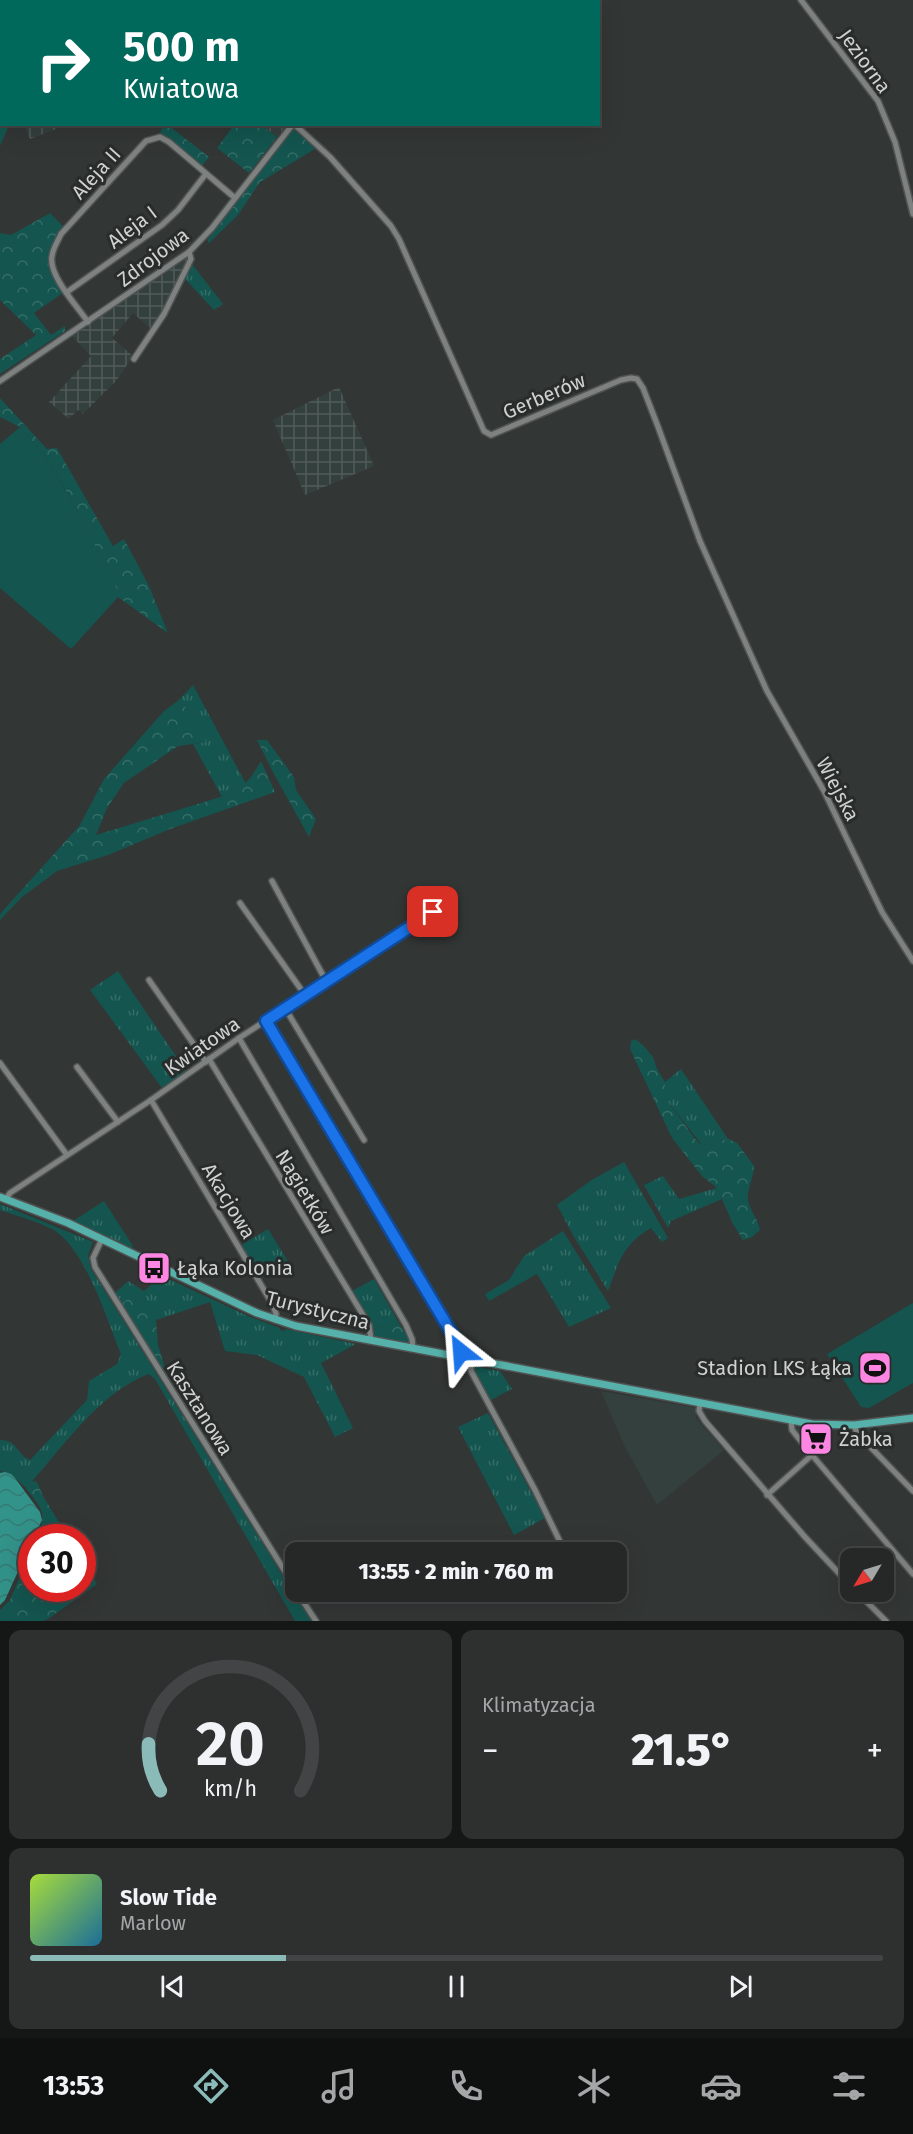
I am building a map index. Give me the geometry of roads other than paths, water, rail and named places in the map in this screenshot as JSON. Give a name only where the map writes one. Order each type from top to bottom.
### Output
[{"type":"main road","name":"Turystyczna","points":[[3,1198],[65,1222],[240,1306],[275,1320],[821,1425],[854,1425],[913,1418]]},
{"type":"street","name":"Jeziorna","points":[[801,0],[878,101],[902,164],[913,214]]},
{"type":"street","name":"Zdrojowa","points":[[0,381],[189,252],[205,236],[291,126]]},
{"type":"street","name":"Gerberów","points":[[295,126],[330,157],[399,238],[484,431],[488,434],[491,435],[621,381],[637,379],[650,406],[700,541],[739,630]]},
{"type":"street","name":"Aleja II","points":[[88,322],[53,271],[51,258],[61,234],[146,141],[160,137],[169,142],[205,175],[235,198]]},
{"type":"street","name":"Aleja I","points":[[67,292],[162,225],[178,210],[205,175]]},
{"type":"street","points":[[134,359],[164,314],[189,263],[191,256],[189,252]]},
{"type":"street","name":"Wiejska","points":[[739,630],[771,699],[824,791],[882,912],[913,960]]},
{"type":"street","points":[[273,881],[326,981]]},
{"type":"street","name":"Kwiatowa","points":[[3,1198],[151,1100],[239,1038],[448,902]]},
{"type":"street","points":[[240,903],[305,995]]},
{"type":"street","name":"Nagietków","points":[[149,980],[207,1060],[369,1326],[371,1340]]},
{"type":"street","points":[[285,1008],[364,1140]]},
{"type":"street","points":[[266,1021],[457,1342],[461,1350],[461,1357]]},
{"type":"street","points":[[239,1038],[406,1326],[412,1339],[412,1348]]},
{"type":"street","points":[[0,1064],[66,1155]]},
{"type":"street","points":[[77,1067],[118,1122]]},
{"type":"street","name":"Akacjowa","points":[[151,1100],[273,1305],[275,1320]]},
{"type":"street","name":"Kasztanowa","points":[[102,1239],[93,1258],[95,1267],[285,1572]]},
{"type":"street","points":[[471,1359],[471,1371],[560,1542]]},
{"type":"street","points":[[700,1403],[699,1409],[702,1417],[767,1496],[840,1574]]},
{"type":"street","points":[[791,1420],[792,1430],[913,1574]]},
{"type":"street","points":[[854,1425],[856,1433],[913,1491]]},
{"type":"street","points":[[767,1496],[812,1455]]},
{"type":"street","name":"Kasztanowa","points":[[304,1602],[316,1621]]},
{"type":"street","points":[[867,1602],[886,1621]]},
{"type":"water","points":[[0,1473],[11,1474],[15,1478],[40,1512],[42,1520],[40,1524],[18,1524],[18,1572],[5,1600],[0,1605]]},
{"type":"place","name":"Łąka Kolonia","points":[[154,1268]]},
{"type":"place","name":"Stadion LKS Łąka","points":[[875,1368]]},
{"type":"place","name":"Żabka","points":[[816,1439]]}]
